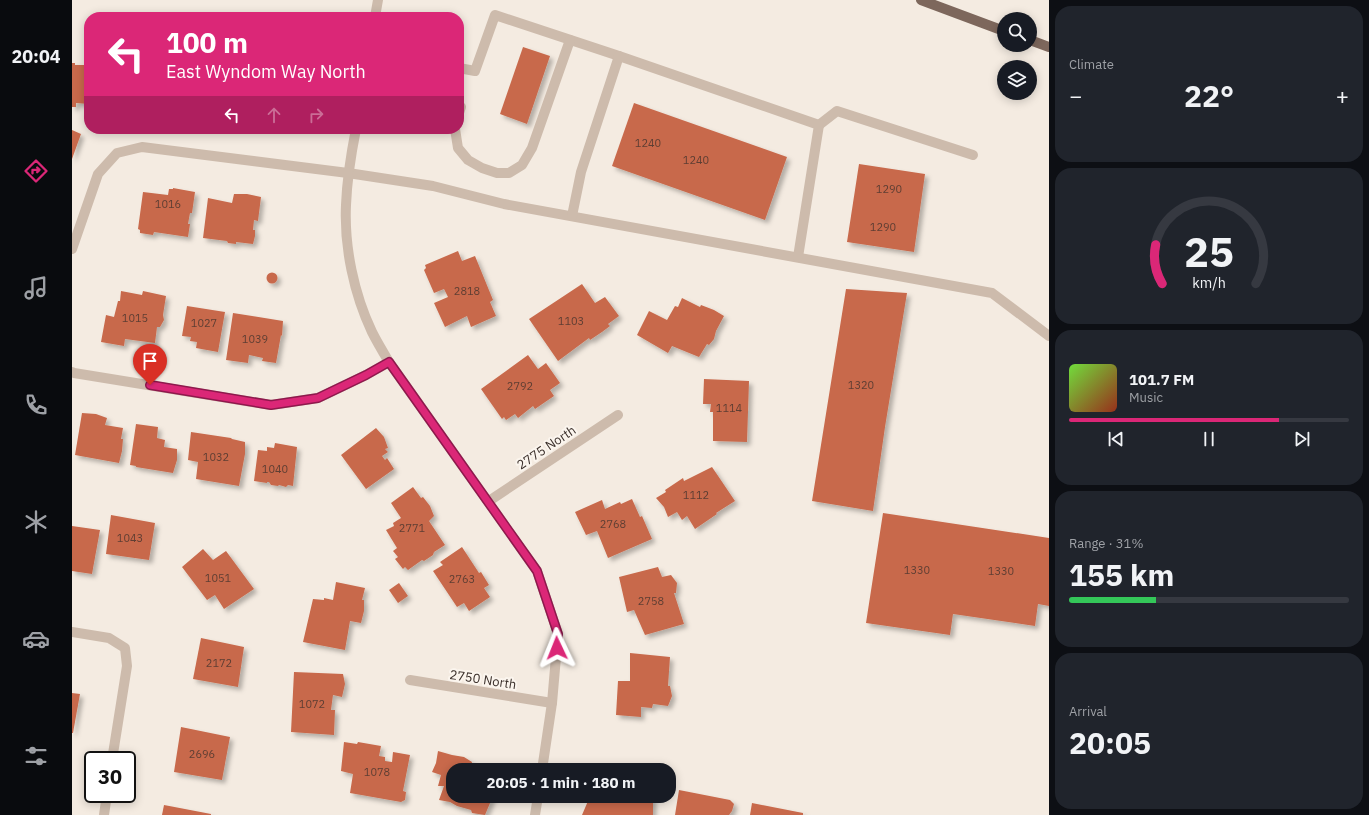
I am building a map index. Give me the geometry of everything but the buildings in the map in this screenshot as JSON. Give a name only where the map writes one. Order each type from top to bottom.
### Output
[{"type":"main road","points":[[921,0],[997,28]]},
{"type":"main road","points":[[1037,43],[1049,47]]},
{"type":"street","points":[[376,12],[378,0]]},
{"type":"street","points":[[464,69],[475,71],[495,15],[819,125]]},
{"type":"street","points":[[456,134],[458,148],[468,160],[482,168],[497,173],[509,173],[522,165],[532,148],[570,40]]},
{"type":"street","points":[[572,216],[581,172],[619,56]]},
{"type":"street","points":[[798,257],[819,125],[837,112],[973,155]]},
{"type":"street","points":[[355,134],[348,172],[346,206],[347,240],[359,298],[372,332],[389,362],[489,501],[537,571],[558,634],[552,703],[543,763]]},
{"type":"street","points":[[72,249],[98,174],[117,153],[142,147],[348,172],[433,186],[504,204],[992,293],[1049,336]]},
{"type":"street","points":[[72,372],[271,405],[318,398],[389,362]]},
{"type":"street","name":"2775 North","points":[[489,501],[618,415]]},
{"type":"street","points":[[72,632],[109,638],[125,648],[126,666],[113,751]]},
{"type":"street","name":"2750 North","points":[[410,680],[552,703]]},
{"type":"street","points":[[104,815],[106,803]]},
{"type":"street","points":[[535,815],[537,803]]},
{"type":"route","points":[[150,385],[271,405],[318,398],[389,362],[489,501],[537,571],[558,634],[557,648]]}]
